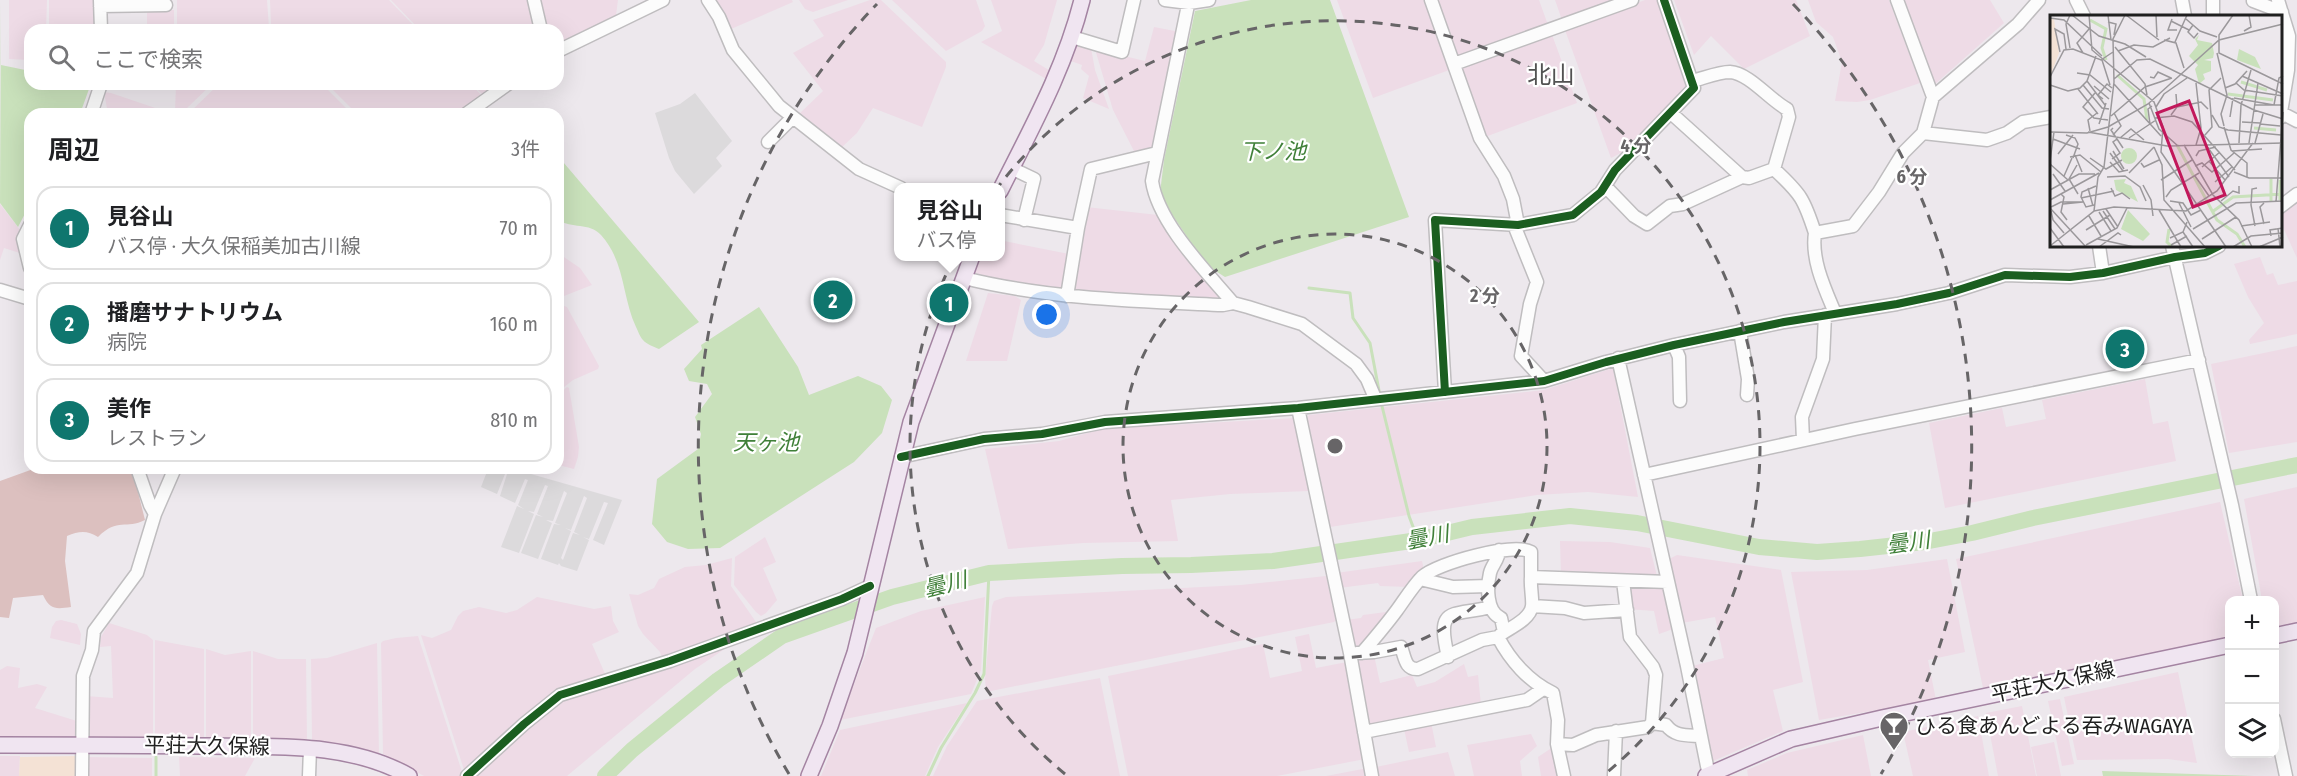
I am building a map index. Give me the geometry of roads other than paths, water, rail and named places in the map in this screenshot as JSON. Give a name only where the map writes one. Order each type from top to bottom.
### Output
[{"type":"main road","points":[[1004,183],[1047,98],[1072,37],[1082,0]]},
{"type":"main road","points":[[808,776],[844,687],[901,457],[918,400],[970,261]]},
{"type":"main road","points":[[2279,635],[2297,631]]},
{"type":"main road","name":"平荘大久保線","points":[[1708,776],[1791,740],[1882,718],[2225,646]]},
{"type":"main road","name":"平荘大久保線","points":[[0,745],[310,749],[356,756],[399,770],[409,776]]},
{"type":"street","points":[[534,0],[540,24]]},
{"type":"street","points":[[564,48],[663,0]]},
{"type":"street","points":[[708,0],[719,16],[733,50],[779,106],[859,169],[894,185]]},
{"type":"street","points":[[1072,37],[1122,52],[1134,0]]},
{"type":"street","points":[[1164,0],[1189,2],[1209,0]]},
{"type":"street","points":[[1431,0],[1480,138],[1504,176],[1514,199],[1518,225],[1516,230],[1537,282],[1530,304],[1521,356],[1544,381]]},
{"type":"street","points":[[1454,64],[1632,0]]},
{"type":"street","points":[[1445,392],[1435,220],[1518,225],[1573,215],[1601,192],[1615,170],[1694,88],[1664,0]]},
{"type":"street","points":[[1897,0],[1933,98]]},
{"type":"street","points":[[1815,233],[1853,226],[1879,192],[1903,153],[1923,133],[1933,98],[2018,24],[2039,0]]},
{"type":"street","points":[[2076,0],[2084,15]]},
{"type":"street","points":[[2182,0],[2185,15]]},
{"type":"street","points":[[2253,1],[2280,6]]},
{"type":"street","points":[[1189,2],[1157,153],[1152,181],[1154,196],[1185,246],[1233,303]]},
{"type":"street","points":[[100,24],[100,3],[166,5]]},
{"type":"street","points":[[2282,18],[2288,72],[2282,108]]},
{"type":"street","points":[[1692,81],[1732,72],[1754,83],[1775,103],[1787,109],[1789,117],[1774,169]]},
{"type":"street","points":[[93,108],[99,90]]},
{"type":"street","points":[[474,108],[500,90]]},
{"type":"street","points":[[1671,113],[1742,177]]},
{"type":"street","points":[[2282,114],[2297,121]]},
{"type":"street","points":[[768,142],[793,117]]},
{"type":"street","points":[[1923,133],[1987,140],[2007,133],[2023,122],[2050,117]]},
{"type":"street","points":[[1067,296],[1078,228],[1091,169],[1157,153]]},
{"type":"street","points":[[1011,168],[1034,179],[1024,220]]},
{"type":"street","points":[[1605,186],[1634,216],[1647,224],[1670,206],[1683,204],[1742,177],[1749,178],[1774,169]]},
{"type":"street","points":[[1774,169],[1796,189],[1804,201],[1815,233],[1814,242],[1830,314],[1823,359],[1802,417],[1803,440]]},
{"type":"street","points":[[2282,205],[2297,194]]},
{"type":"street","points":[[1005,216],[1078,228]]},
{"type":"street","points":[[2099,248],[2103,273]]},
{"type":"street","points":[[901,457],[984,439],[1042,434],[1106,422],[1298,408],[1544,381],[1612,360],[1674,345],[1830,314],[1897,304],[1949,293],[2005,275],[2070,277],[2103,273],[2174,251],[2205,253],[2215,248]]},
{"type":"street","points":[[2174,251],[2232,505],[2250,596]]},
{"type":"street","points":[[964,278],[1026,291],[1110,300],[1223,305],[1233,303],[1302,324],[1356,364],[1381,398]]},
{"type":"street","points":[[0,290],[24,296]]},
{"type":"street","points":[[1740,331],[1748,379],[1748,395]]},
{"type":"street","points":[[1674,345],[1679,357],[1680,401]]},
{"type":"street","points":[[1612,360],[1644,475],[1708,776]]},
{"type":"street","points":[[1644,475],[1803,440],[2199,360]]},
{"type":"street","points":[[1298,408],[1333,571],[1356,653],[1364,732],[1372,776]]},
{"type":"street","points":[[139,474],[155,514]]},
{"type":"street","points":[[82,776],[82,676],[92,650],[94,631],[137,573],[155,514],[172,474]]},
{"type":"street","points":[[1515,547],[1531,552],[1532,606],[1524,618],[1501,634],[1412,670],[1408,667],[1401,647],[1356,653],[1385,626],[1420,579],[1431,571],[1499,550],[1515,547]]},
{"type":"street","points":[[1499,550],[1499,557],[1491,571],[1489,586],[1493,613],[1501,618],[1524,618]]},
{"type":"street","points":[[1531,577],[1668,582]]},
{"type":"street","points":[[1420,579],[1453,587],[1489,586]]},
{"type":"street","points":[[1557,744],[1573,745],[1596,735],[1648,727],[1652,723],[1656,675],[1653,667],[1630,637],[1623,580]]},
{"type":"street","points":[[467,776],[560,695],[670,661],[842,599],[870,586]]},
{"type":"street","points":[[1448,657],[1442,632],[1448,617],[1454,613],[1491,606]]},
{"type":"street","points":[[1532,606],[1565,608],[1584,613],[1627,610]]},
{"type":"street","points":[[1501,618],[1504,649],[1543,689],[1553,693],[1558,720],[1557,744],[1564,776]]},
{"type":"street","points":[[1364,732],[1527,700],[1543,689]]},
{"type":"street","points":[[1652,723],[1666,725],[1672,733],[1679,735],[1701,736]]},
{"type":"street","points":[[1614,775],[1616,731]]},
{"type":"street","points":[[2279,743],[2286,776]]},
{"type":"street","points":[[309,776],[310,749]]},
{"type":"water","points":[[1,0],[1,65],[24,70],[24,90],[89,90],[82,108],[24,108],[24,216],[18,227],[0,203]]},
{"type":"water","name":"下ノ池","points":[[1251,0],[1330,0],[1409,217],[1225,277],[1206,265],[1160,193],[1164,160],[1195,11]]},
{"type":"water","points":[[564,163],[699,322],[659,349],[646,343],[640,336],[631,316],[619,268],[609,245],[591,228],[564,223]]},
{"type":"water","name":"天ヶ池","points":[[759,307],[798,367],[809,395],[858,376],[881,386],[892,400],[882,433],[854,462],[720,548],[688,549],[667,542],[652,524],[657,479],[698,449],[701,434],[695,417],[712,394],[707,384],[689,381],[684,369],[702,349],[701,345]]},
{"type":"water","points":[[2102,771],[2254,776],[2103,776]]},
{"type":"waterway","points":[[1309,288],[1350,293],[1353,318],[1370,343],[1380,396]]},
{"type":"waterway","points":[[1381,402],[1409,516],[1418,540]]},
{"type":"waterway","name":"曇川","points":[[605,776],[632,750],[718,680],[782,636],[892,597],[989,573],[1273,561],[1418,540],[1472,527],[1570,516],[1637,523],[1759,547],[1817,552],[1860,549],[1924,542],[1972,533],[2033,518],[2297,465]]},
{"type":"waterway","points":[[928,776],[941,748],[984,674],[989,573]]},
{"type":"waterway","points":[[156,757],[156,776]]},
{"type":"place","name":"播磨サナトリウム","points":[[833,300]]},
{"type":"place","name":"見谷山","points":[[949,303]]},
{"type":"place","name":"美作","points":[[2125,349]]},
{"type":"place","name":"ひる食あんどよる吞みWAGAYA","points":[[1894,752]]},
{"type":"district","name":"北山","points":[[1551,75]]}]
